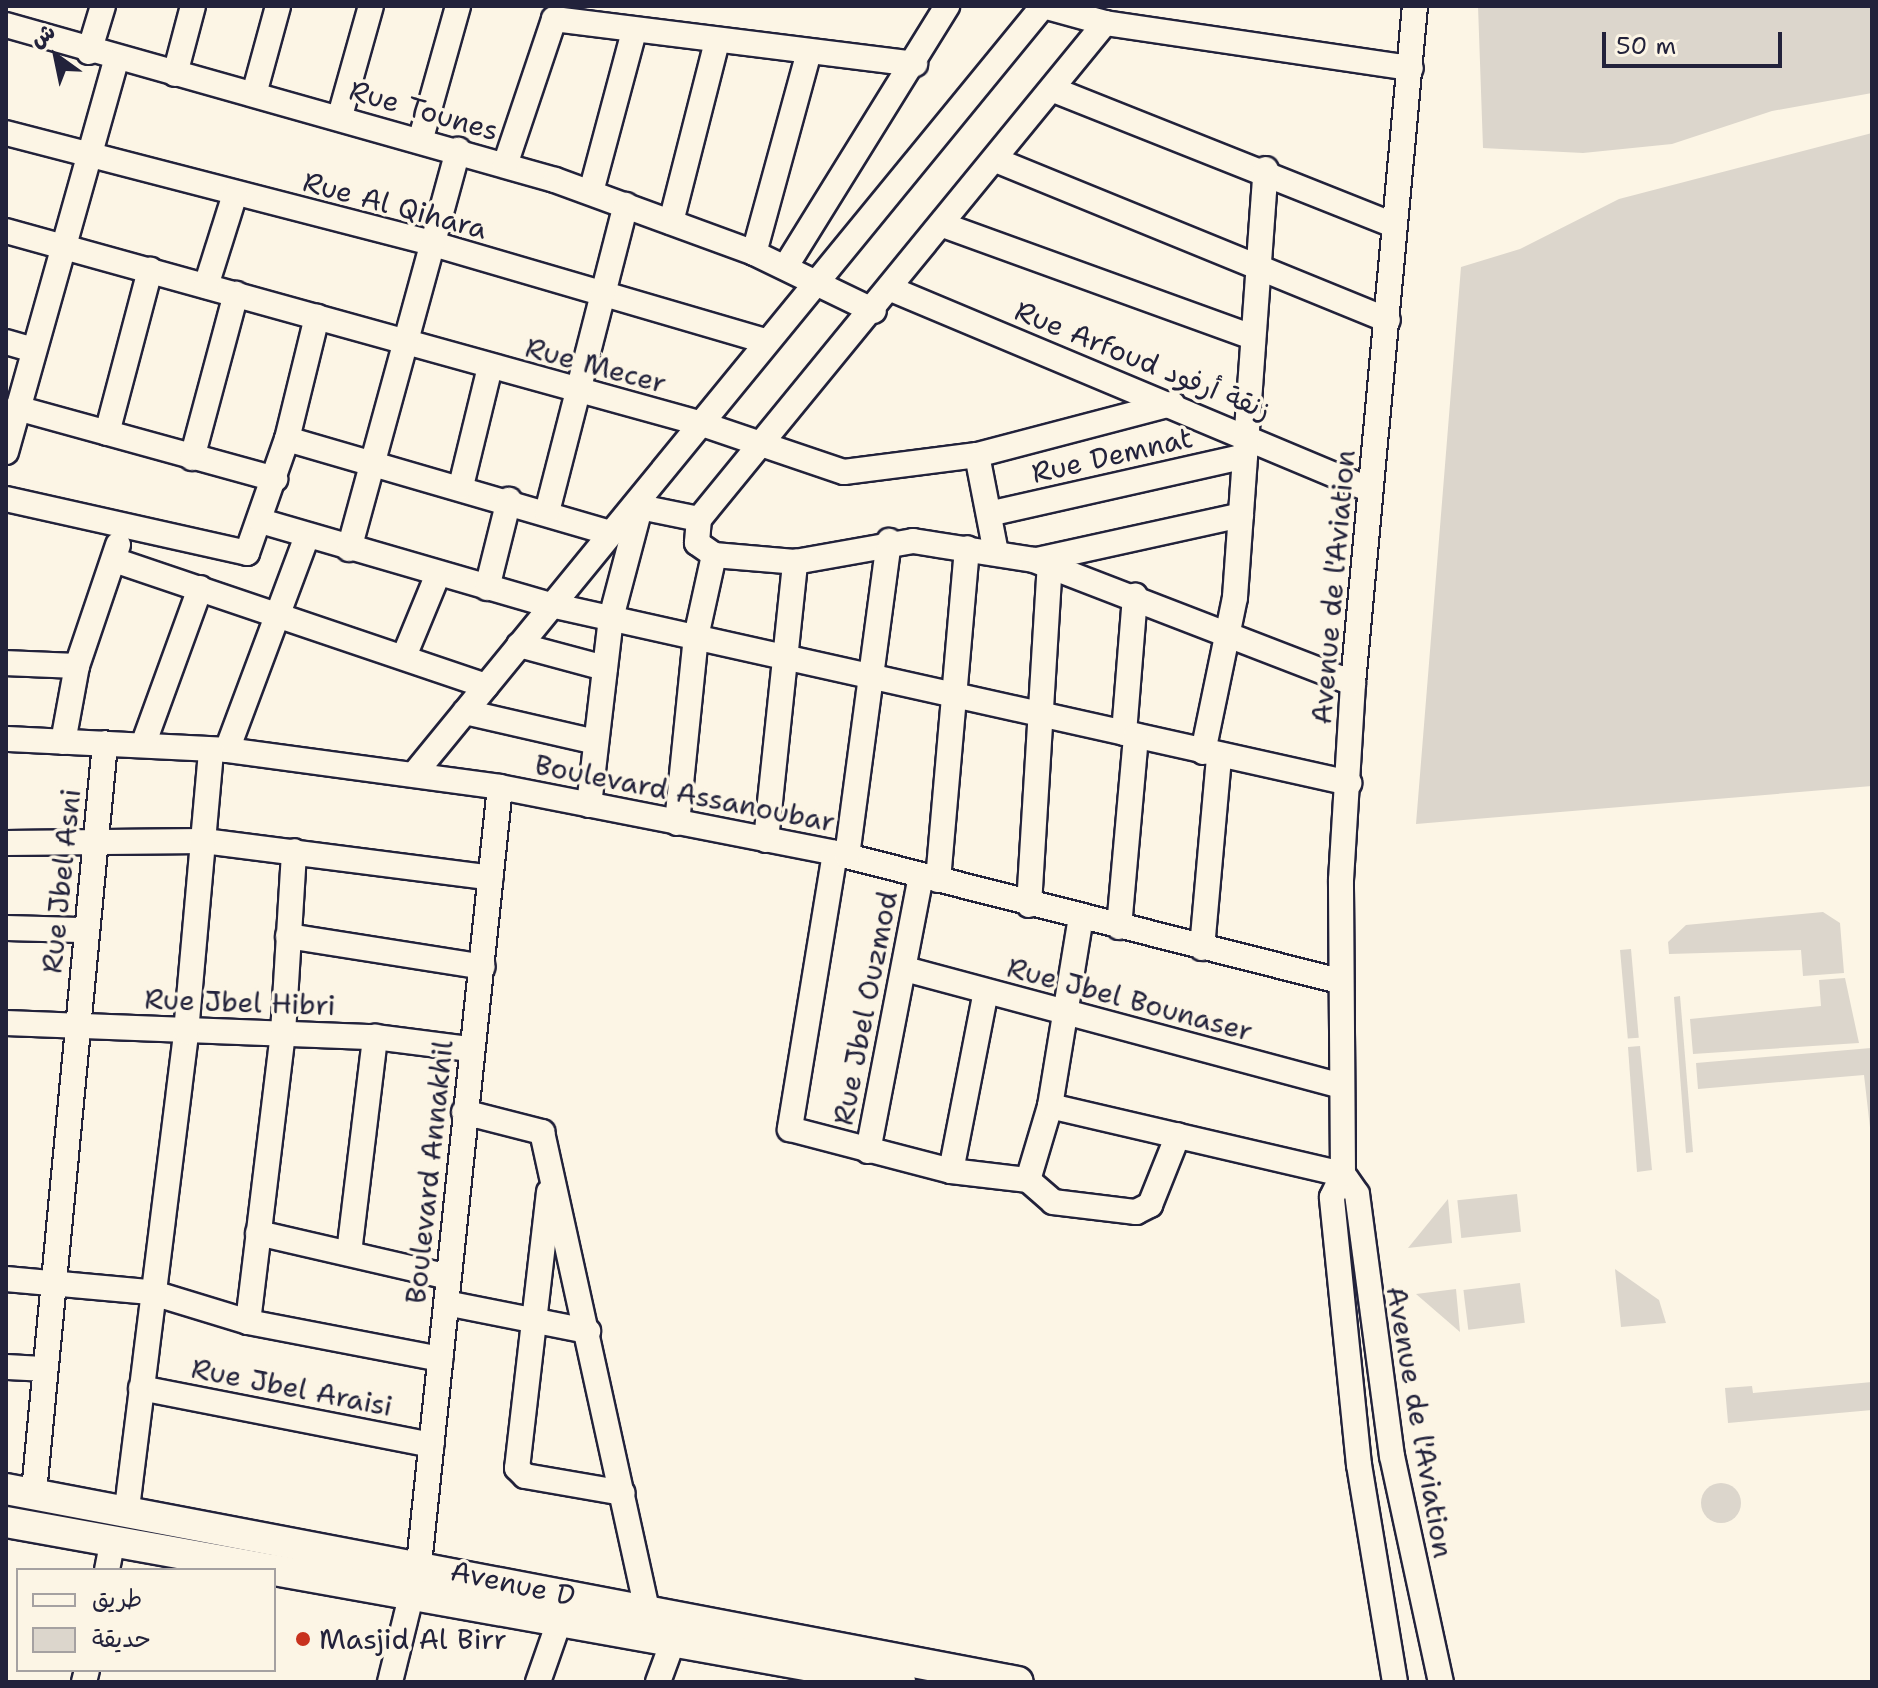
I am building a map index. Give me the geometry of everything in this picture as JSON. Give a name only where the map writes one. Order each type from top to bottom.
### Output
[{"type":"main road","name":"Avenue D","points":[[20,1491],[173,1516],[1018,1682]]},
{"type":"main road","points":[[163,1549],[173,1516]]},
{"type":"main road","name":"Avenue D","points":[[6,1522],[263,1568]]},
{"type":"main road","name":"Avenue D","points":[[276,1570],[843,1676],[900,1682]]},
{"type":"street","points":[[6,24],[11,6]]},
{"type":"street","points":[[89,52],[103,6]]},
{"type":"street","points":[[175,74],[193,6]]},
{"type":"street","points":[[254,94],[278,6]]},
{"type":"street","points":[[340,116],[371,6]]},
{"type":"street","points":[[421,138],[458,6]]},
{"type":"street","points":[[786,266],[915,64],[947,6]]},
{"type":"street","points":[[415,773],[608,532],[642,498],[699,423],[1043,6],[1105,23],[1411,68]]},
{"type":"street","name":"Avenue de l'Aviation","points":[[1395,1682],[1336,1288],[1332,1197],[1343,1174],[1339,981],[1353,683],[1415,6]]},
{"type":"street","points":[[505,165],[549,20],[915,64]]},
{"type":"street","points":[[1105,23],[998,161],[764,446],[699,519],[697,543],[714,555],[795,562],[889,541],[967,548],[1042,562],[1224,628],[1353,683]]},
{"type":"street","name":"Rue Tounes","points":[[6,24],[116,60],[421,138],[591,192],[754,253],[814,282]]},
{"type":"street","points":[[591,192],[634,31]]},
{"type":"street","points":[[671,222],[717,41]]},
{"type":"street","points":[[754,253],[809,52]]},
{"type":"street","points":[[6,452],[85,155],[116,60]]},
{"type":"street","points":[[1054,90],[1266,169],[1395,226]]},
{"type":"street","name":"Rue Al Qihara","points":[[6,133],[430,243],[766,341]]},
{"type":"street","points":[[349,549],[370,462],[458,150]]},
{"type":"street","points":[[998,161],[1256,261],[1388,320]]},
{"type":"street","points":[[1202,948],[1211,754],[1224,628],[1235,597],[1250,336],[1266,169]]},
{"type":"street","points":[[206,286],[235,194]]},
{"type":"street","points":[[547,512],[601,292],[626,205]]},
{"type":"street","points":[[943,225],[1250,336]]},
{"type":"street","name":"Rue Mecer","points":[[6,231],[699,423],[844,472],[977,455],[1172,404]]},
{"type":"street","points":[[107,433],[150,270]]},
{"type":"street","points":[[814,282],[874,311]]},
{"type":"street","name":"Rue Arfoud زنقة أرفود","points":[[891,289],[1172,404],[1244,444],[1370,490]]},
{"type":"street","points":[[192,458],[236,294]]},
{"type":"street","points":[[6,499],[237,556],[247,553],[261,521],[287,439],[317,317]]},
{"type":"street","points":[[6,342],[34,350]]},
{"type":"street","points":[[461,486],[490,367]]},
{"type":"street","points":[[17,408],[275,479]]},
{"type":"street","points":[[287,439],[461,486],[608,532]]},
{"type":"street","name":"Rue Demnat","points":[[993,513],[1244,444]]},
{"type":"street","points":[[977,455],[993,513],[996,553]]},
{"type":"street","points":[[642,498],[699,519]]},
{"type":"street","points":[[589,805],[611,618],[642,498]]},
{"type":"street","points":[[487,588],[509,500]]},
{"type":"street","points":[[1042,562],[1241,515]]},
{"type":"street","points":[[261,521],[349,549],[551,605],[1349,783]]},
{"type":"street","points":[[63,742],[77,666],[114,560],[122,526]]},
{"type":"street","points":[[127,1508],[150,1292],[186,1032],[204,841],[219,750],[282,611],[307,536]]},
{"type":"street","points":[[889,541],[841,855],[787,1121],[797,1134],[951,1171],[1028,1180],[1053,1202],[1136,1212],[1150,1205],[1178,1135]]},
{"type":"street","name":"Rue Jbel Ouzmod","points":[[868,1151],[905,969],[929,878],[959,696],[967,548]]},
{"type":"street","points":[[677,823],[696,637],[714,555]]},
{"type":"street","points":[[114,560],[282,611],[486,686]]},
{"type":"street","points":[[766,840],[795,562]]},
{"type":"street","points":[[1029,905],[1043,715],[1042,562]]},
{"type":"street","points":[[405,654],[438,574]]},
{"type":"street","points":[[143,745],[200,588]]},
{"type":"street","points":[[1119,927],[1135,595]]},
{"type":"street","points":[[519,645],[605,668]]},
{"type":"street","points":[[6,663],[77,666]]},
{"type":"street","points":[[465,712],[596,742]]},
{"type":"street","name":"Boulevard Assanoubar","points":[[6,739],[219,750],[415,773],[500,787],[841,855],[1339,981]]},
{"type":"street","name":"Rue Jbel Asni","points":[[20,1491],[44,1369],[105,743]]},
{"type":"street","name":"Boulevard Annakhil","points":[[390,1682],[419,1564],[470,1049],[483,967],[500,787]]},
{"type":"street","points":[[6,843],[95,845],[204,841],[491,878]]},
{"type":"street","points":[[248,1322],[283,1033],[294,851]]},
{"type":"street","points":[[1028,1180],[1050,1106],[1081,917]]},
{"type":"street","points":[[6,928],[85,930]]},
{"type":"street","points":[[288,936],[483,967]]},
{"type":"street","name":"Rue Jbel Bounaser","points":[[905,969],[1064,1015],[1341,1086]]},
{"type":"street","points":[[951,1171],[986,991]]},
{"type":"street","name":"Rue Jbel Hibri","points":[[6,1023],[375,1037],[470,1049]]},
{"type":"street","points":[[349,1253],[375,1037]]},
{"type":"street","points":[[1050,1106],[1343,1174]]},
{"type":"street","points":[[464,1112],[537,1127],[588,1331],[647,1610]]},
{"type":"street","name":"Avenue de l'Aviation","points":[[1343,1174],[1357,1194],[1392,1456],[1441,1682]]},
{"type":"street","points":[[551,1177],[532,1320],[519,1471],[623,1493]]},
{"type":"street","points":[[258,1233],[448,1277]]},
{"type":"street","points":[[6,1279],[150,1292],[248,1322],[440,1359]]},
{"type":"street","points":[[446,1303],[588,1331]]},
{"type":"street","points":[[6,1367],[44,1369]]},
{"type":"street","name":"Rue Jbel Araisi","points":[[141,1388],[431,1445]]},
{"type":"street","points":[[107,1568],[113,1540]]},
{"type":"street","points":[[538,1682],[559,1622]]},
{"type":"street","points":[[658,1682],[672,1644]]},
{"type":"green space","points":[[1478,6],[1872,6],[1872,93],[1772,111],[1672,144],[1583,153],[1483,148]]},
{"type":"green space","points":[[1872,133],[1872,786],[1416,824],[1461,267],[1520,249],[1619,199]]},
{"type":"green space","points":[[1823,912],[1840,923],[1844,973],[1803,976],[1801,950],[1669,954],[1668,942],[1686,925]]},
{"type":"green space","points":[[1631,949],[1639,1038],[1628,1039],[1620,950]]},
{"type":"green space","points":[[1845,978],[1859,1043],[1693,1054],[1690,1019],[1821,1006],[1819,980]]},
{"type":"green space","points":[[1680,996],[1693,1152],[1686,1153],[1674,997]]},
{"type":"green space","points":[[1640,1046],[1652,1170],[1637,1172],[1628,1047]]},
{"type":"green space","points":[[1871,1048],[1872,1145],[1864,1075],[1698,1089],[1696,1063]]},
{"type":"green space","points":[[1517,1194],[1521,1232],[1461,1238],[1457,1200]]},
{"type":"green space","points":[[1448,1199],[1452,1243],[1408,1248]]},
{"type":"green space","points":[[1615,1269],[1659,1300],[1666,1323],[1621,1327]]},
{"type":"green space","points":[[1520,1283],[1525,1323],[1468,1330],[1463,1290]]},
{"type":"green space","points":[[1456,1289],[1460,1332],[1416,1294]]},
{"type":"green space","points":[[1872,1382],[1872,1410],[1728,1423],[1725,1388],[1752,1386],[1753,1393]]},
{"type":"green space","points":[[1721,1483],[1735,1489],[1741,1503],[1735,1517],[1721,1523],[1707,1517],[1701,1503],[1707,1489]]},
{"type":"place","name":"Masjid Al Birr","points":[[303,1639]]}]
